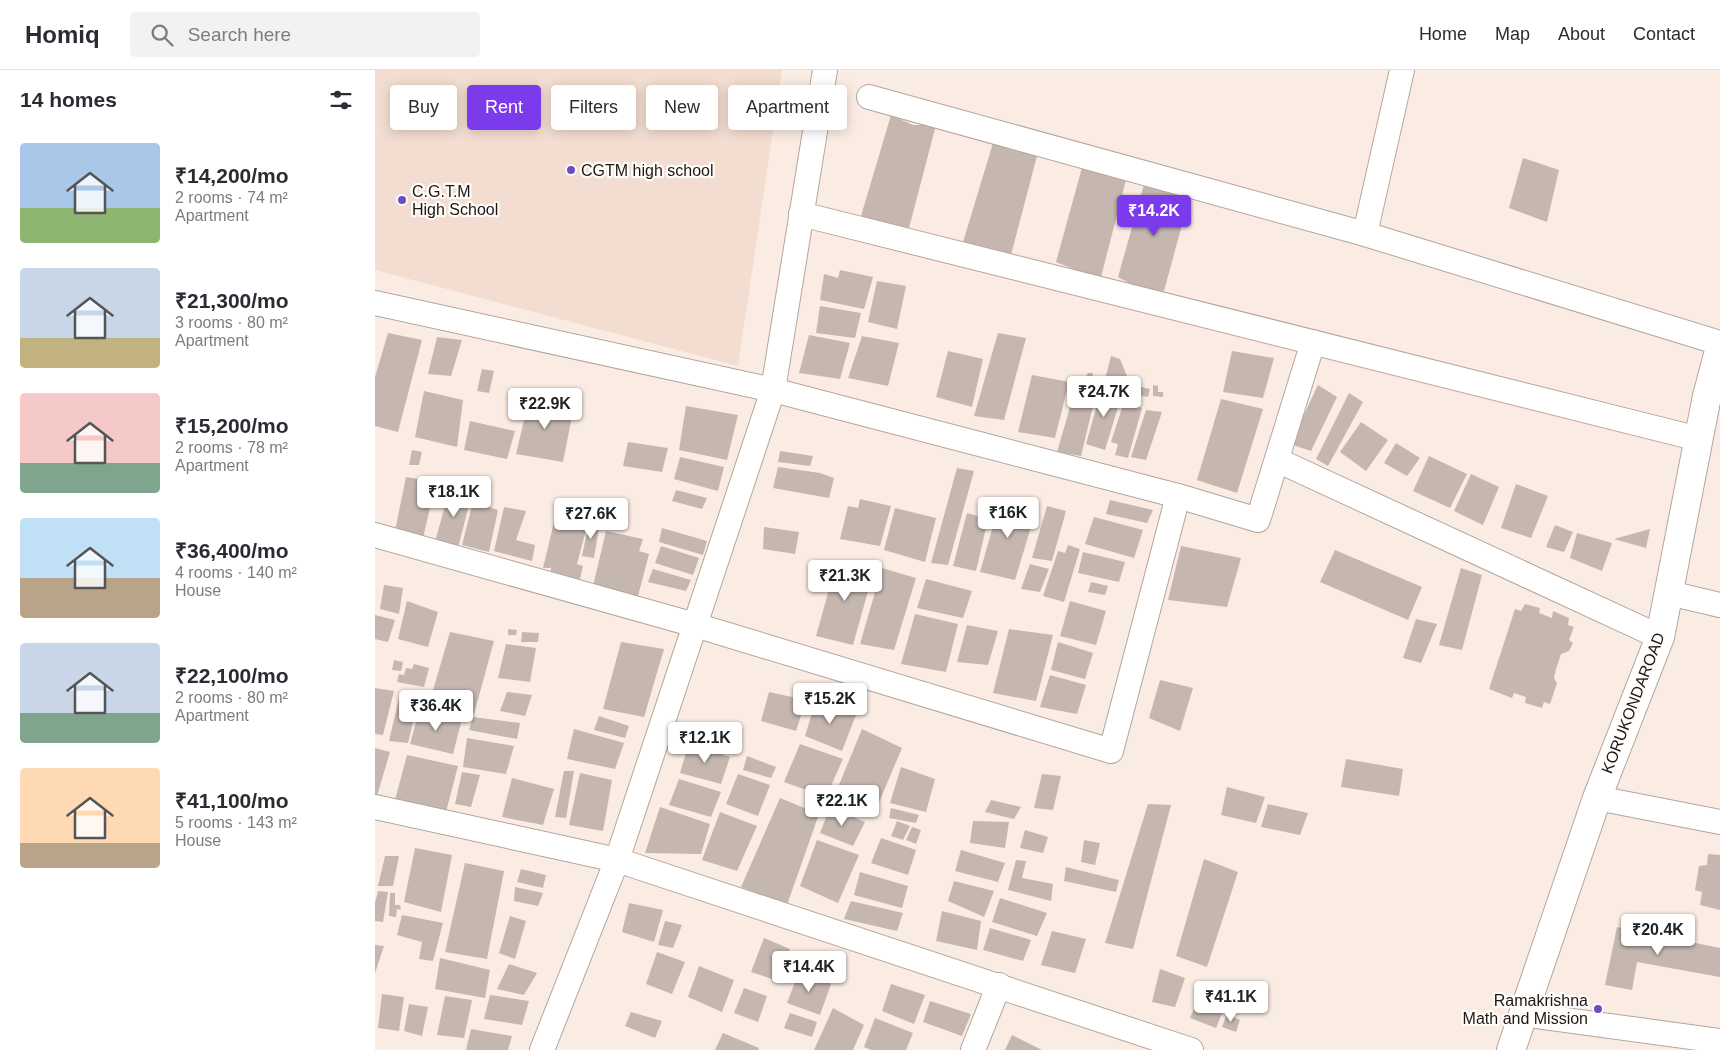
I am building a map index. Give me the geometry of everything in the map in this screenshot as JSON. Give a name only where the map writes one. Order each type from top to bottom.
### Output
[{"type":"main road","name":"KORUKONDAROAD","points":[[1511,1050],[1597,798],[1660,637],[1699,439],[1714,397],[1720,347]]},
{"type":"street","points":[[542,1050],[617,860],[773,390],[825,70]]},
{"type":"street","points":[[1365,234],[1402,70]]},
{"type":"street","points":[[869,97],[1365,234],[1720,343]]},
{"type":"street","points":[[801,214],[1699,439]]},
{"type":"street","points":[[375,303],[773,390],[1178,496],[1258,520],[1313,342]]},
{"type":"street","points":[[1277,460],[1660,637]]},
{"type":"street","points":[[375,534],[695,626],[1111,751],[1178,496]]},
{"type":"street","points":[[1669,593],[1720,604]]},
{"type":"street","points":[[1597,798],[1720,822]]},
{"type":"street","points":[[375,807],[617,860],[1191,1050]]},
{"type":"street","points":[[973,1050],[999,986]]},
{"type":"street","points":[[1522,1014],[1720,1041]]},
{"type":"shaded area","name":"CGTM high school","points":[[375,70],[782,70],[780,85],[728,85],[728,130],[773,130],[738,366],[375,270]]},
{"type":"building","points":[[891,115],[913,125],[936,125],[909,228],[885,226],[861,216]]},
{"type":"building","points":[[993,143],[1014,151],[1038,152],[1011,255],[963,242]]},
{"type":"building","points":[[1523,158],[1559,170],[1547,222],[1509,208]]},
{"type":"building","points":[[1083,164],[1127,176],[1101,277],[1078,271],[1056,262]]},
{"type":"building","points":[[1145,181],[1191,192],[1164,291],[1140,289],[1118,277]]},
{"type":"building","points":[[840,270],[873,277],[864,309],[820,300],[824,274],[838,278]]},
{"type":"building","points":[[877,281],[906,286],[897,329],[868,322]]},
{"type":"building","points":[[820,306],[861,313],[855,338],[816,333]]},
{"type":"building","points":[[388,333],[422,340],[398,432],[375,426],[375,377]]},
{"type":"building","points":[[998,333],[1026,338],[1004,420],[974,416]]},
{"type":"building","points":[[809,335],[850,343],[840,379],[799,373]]},
{"type":"building","points":[[862,336],[899,343],[888,386],[848,378]]},
{"type":"building","points":[[437,337],[462,340],[451,376],[428,374]]},
{"type":"building","points":[[948,351],[983,359],[972,407],[936,397]]},
{"type":"building","points":[[1232,351],[1274,358],[1263,398],[1223,392]]},
{"type":"building","points":[[1111,356],[1120,359],[1127,376],[1123,384],[1104,383]]},
{"type":"building","points":[[482,369],[494,371],[489,393],[477,391]]},
{"type":"building","points":[[1088,373],[1093,373],[1091,387],[1080,385]]},
{"type":"building","points":[[1032,375],[1069,382],[1055,438],[1018,432]]},
{"type":"building","points":[[1130,384],[1150,389],[1148,397],[1128,393]]},
{"type":"building","points":[[1153,385],[1158,386],[1158,392],[1163,392],[1163,397],[1153,396]]},
{"type":"building","points":[[1318,385],[1337,397],[1311,451],[1290,444]]},
{"type":"building","points":[[1102,387],[1122,394],[1105,450],[1086,444]]},
{"type":"building","points":[[424,391],[463,400],[457,447],[415,437]]},
{"type":"building","points":[[1349,393],[1363,402],[1328,466],[1316,459]]},
{"type":"building","points":[[1073,397],[1094,402],[1081,456],[1057,452]]},
{"type":"building","points":[[529,399],[574,406],[563,462],[516,454]]},
{"type":"building","points":[[1221,399],[1263,409],[1237,493],[1197,480]]},
{"type":"building","points":[[1124,402],[1142,408],[1128,458],[1115,455],[1118,444],[1111,442]]},
{"type":"building","points":[[686,406],[738,415],[727,460],[679,450]]},
{"type":"building","points":[[1146,410],[1162,412],[1146,460],[1131,457]]},
{"type":"building","points":[[470,421],[515,431],[507,459],[464,450]]},
{"type":"building","points":[[1361,422],[1388,440],[1366,471],[1340,452]]},
{"type":"building","points":[[628,442],[668,448],[662,472],[623,466]]},
{"type":"building","points":[[1396,443],[1420,458],[1407,476],[1384,463]]},
{"type":"building","points":[[412,450],[422,452],[419,465],[409,465]]},
{"type":"building","points":[[780,451],[813,456],[810,466],[778,462]]},
{"type":"building","points":[[1429,456],[1467,474],[1450,508],[1413,491]]},
{"type":"building","points":[[680,457],[724,467],[718,491],[674,479]]},
{"type":"building","points":[[778,467],[820,473],[834,478],[829,498],[773,488]]},
{"type":"building","points":[[957,468],[974,471],[948,565],[931,563]]},
{"type":"building","points":[[1471,474],[1499,487],[1483,525],[1454,511]]},
{"type":"building","points":[[406,477],[436,482],[423,538],[395,531]]},
{"type":"building","points":[[1516,484],[1548,496],[1531,538],[1501,528]]},
{"type":"building","points":[[450,487],[472,493],[458,548],[435,542]]},
{"type":"building","points":[[676,490],[707,498],[702,509],[672,501]]},
{"type":"building","points":[[1001,498],[1037,507],[1015,580],[980,572]]},
{"type":"building","points":[[860,499],[891,506],[880,546],[840,539],[848,506],[858,508]]},
{"type":"building","points":[[1110,500],[1153,510],[1147,523],[1106,514]]},
{"type":"building","points":[[473,502],[498,510],[489,552],[462,545]]},
{"type":"building","points":[[1047,506],[1066,511],[1052,561],[1032,558]]},
{"type":"building","points":[[504,507],[526,511],[516,540],[535,545],[532,561],[494,551]]},
{"type":"building","points":[[895,508],[936,518],[925,562],[884,550]]},
{"type":"building","points":[[967,513],[988,519],[976,571],[953,566]]},
{"type":"building","points":[[1094,517],[1143,530],[1134,558],[1085,544]]},
{"type":"building","points":[[555,518],[587,526],[577,564],[583,566],[580,579],[551,574],[551,568],[543,568]]},
{"type":"building","points":[[589,523],[600,523],[594,558],[582,556]]},
{"type":"building","points":[[1555,525],[1573,532],[1564,552],[1546,547]]},
{"type":"building","points":[[764,527],[799,532],[795,554],[763,549]]},
{"type":"building","points":[[662,528],[707,541],[703,555],[659,542]]},
{"type":"building","points":[[1650,529],[1646,548],[1614,539]]},
{"type":"building","points":[[606,531],[643,539],[639,551],[649,554],[638,596],[593,586]]},
{"type":"building","points":[[1577,533],[1612,543],[1602,571],[1570,558]]},
{"type":"building","points":[[1068,545],[1080,549],[1064,602],[1043,596],[1058,551],[1065,553]]},
{"type":"building","points":[[661,546],[699,558],[693,575],[655,563]]},
{"type":"building","points":[[1181,546],[1241,558],[1227,607],[1168,600]]},
{"type":"building","points":[[1335,550],[1422,587],[1408,620],[1320,582]]},
{"type":"building","points":[[1083,552],[1125,562],[1119,582],[1078,573]]},
{"type":"building","points":[[837,561],[875,566],[853,645],[816,636]]},
{"type":"building","points":[[1030,564],[1049,569],[1040,592],[1021,589]]},
{"type":"building","points":[[882,568],[916,578],[894,650],[860,644]]},
{"type":"building","points":[[1461,568],[1482,575],[1462,650],[1439,645]]},
{"type":"building","points":[[653,569],[691,580],[686,591],[648,582]]},
{"type":"building","points":[[926,579],[972,591],[963,618],[917,608]]},
{"type":"building","points":[[1091,582],[1108,586],[1105,595],[1088,592]]},
{"type":"building","points":[[384,585],[403,588],[399,614],[380,609]]},
{"type":"building","points":[[407,601],[438,612],[428,647],[398,639]]},
{"type":"building","points":[[1070,601],[1106,611],[1096,645],[1060,636]]},
{"type":"building","points":[[1525,604],[1540,608],[1539,613],[1552,618],[1553,611],[1569,618],[1568,625],[1574,627],[1569,640],[1573,643],[1569,651],[1561,654],[1556,669],[1554,678],[1557,683],[1550,704],[1544,702],[1542,708],[1525,703],[1526,697],[1514,693],[1512,698],[1489,689],[1515,609],[1521,611]]},
{"type":"building","points":[[915,614],[958,624],[946,672],[901,664]]},
{"type":"building","points":[[375,615],[395,620],[388,642],[375,639]]},
{"type":"building","points":[[1416,619],[1437,624],[1421,663],[1403,658]]},
{"type":"building","points":[[967,625],[998,631],[988,665],[957,662]]},
{"type":"building","points":[[508,629],[517,630],[516,635],[508,635]]},
{"type":"building","points":[[1009,629],[1053,635],[1036,701],[993,693]]},
{"type":"building","points":[[450,632],[494,641],[474,714],[429,704]]},
{"type":"building","points":[[522,632],[539,633],[538,642],[521,642]]},
{"type":"building","points":[[621,642],[664,649],[644,717],[603,709]]},
{"type":"building","points":[[1058,642],[1093,653],[1085,679],[1051,670]]},
{"type":"building","points":[[506,644],[536,648],[530,682],[498,678]]},
{"type":"building","points":[[394,660],[403,662],[401,671],[392,670]]},
{"type":"building","points":[[414,664],[429,668],[424,687],[397,682],[399,674],[404,675],[406,668],[412,669]]},
{"type":"building","points":[[1050,675],[1086,685],[1077,714],[1040,707]]},
{"type":"building","points":[[1160,680],[1193,688],[1180,731],[1149,718]]},
{"type":"building","points":[[375,688],[394,691],[383,735],[375,734]]},
{"type":"building","points":[[507,692],[532,695],[525,716],[500,711]]},
{"type":"building","points":[[769,692],[806,700],[796,731],[761,721]]},
{"type":"building","points":[[400,694],[419,698],[408,743],[389,741]]},
{"type":"building","points":[[816,700],[856,715],[842,751],[805,736]]},
{"type":"building","points":[[419,711],[462,719],[453,754],[410,744]]},
{"type":"building","points":[[599,716],[629,726],[625,738],[594,730]]},
{"type":"building","points":[[473,717],[520,723],[517,739],[469,730]]},
{"type":"building","points":[[574,729],[624,743],[615,769],[567,759]]},
{"type":"building","points":[[862,729],[902,748],[874,814],[834,797]]},
{"type":"building","points":[[467,738],[514,746],[506,774],[463,767]]},
{"type":"building","points":[[689,743],[730,757],[721,784],[680,773]]},
{"type":"building","points":[[800,744],[843,759],[826,797],[784,782]]},
{"type":"building","points":[[375,748],[390,752],[377,796],[375,796]]},
{"type":"building","points":[[407,755],[458,766],[446,812],[395,800]]},
{"type":"building","points":[[747,756],[776,767],[771,778],[743,770]]},
{"type":"building","points":[[1346,759],[1403,769],[1399,796],[1341,787]]},
{"type":"building","points":[[901,767],[935,779],[926,812],[890,803]]},
{"type":"building","points":[[564,771],[574,771],[566,818],[555,817]]},
{"type":"building","points":[[462,772],[480,775],[471,807],[455,804]]},
{"type":"building","points":[[580,773],[612,780],[603,831],[569,825]]},
{"type":"building","points":[[738,774],[770,785],[758,816],[726,804]]},
{"type":"building","points":[[1042,774],[1061,776],[1053,810],[1034,808]]},
{"type":"building","points":[[512,778],[554,789],[543,825],[502,817]]},
{"type":"building","points":[[679,779],[721,792],[711,817],[669,805]]},
{"type":"building","points":[[1227,787],[1265,797],[1256,823],[1221,815]]},
{"type":"building","points":[[780,798],[819,814],[787,905],[741,887]]},
{"type":"building","points":[[991,800],[1021,807],[1014,819],[985,812]]},
{"type":"building","points":[[1148,804],[1171,805],[1133,949],[1105,943]]},
{"type":"building","points":[[1268,804],[1308,813],[1300,835],[1261,827]]},
{"type":"building","points":[[660,807],[710,824],[701,854],[645,853]]},
{"type":"building","points":[[830,807],[865,822],[853,846],[820,833]]},
{"type":"building","points":[[891,808],[919,815],[916,823],[889,818]]},
{"type":"building","points":[[720,812],[757,826],[737,871],[702,860]]},
{"type":"building","points":[[897,821],[910,826],[903,840],[891,836]]},
{"type":"building","points":[[973,821],[1009,822],[1005,848],[970,843]]},
{"type":"building","points":[[912,827],[921,830],[916,844],[906,840]]},
{"type":"building","points":[[1025,830],[1048,837],[1043,853],[1020,848]]},
{"type":"building","points":[[881,838],[916,850],[908,875],[871,863]]},
{"type":"building","points":[[817,840],[859,855],[838,903],[800,886]]},
{"type":"building","points":[[1084,840],[1100,843],[1095,865],[1081,862]]},
{"type":"building","points":[[415,848],[452,855],[441,912],[404,902]]},
{"type":"building","points":[[961,850],[1005,863],[998,882],[955,871]]},
{"type":"building","points":[[1708,854],[1720,855],[1720,910],[1700,905],[1702,892],[1695,890],[1699,866],[1707,865]]},
{"type":"building","points":[[385,856],[399,856],[393,886],[378,886]]},
{"type":"building","points":[[1204,859],[1238,872],[1207,967],[1176,956]]},
{"type":"building","points":[[1016,860],[1026,861],[1022,878],[1053,884],[1051,901],[1008,890]]},
{"type":"building","points":[[465,863],[504,871],[487,959],[445,952]]},
{"type":"building","points":[[1066,867],[1119,880],[1116,892],[1064,881]]},
{"type":"building","points":[[521,869],[546,875],[543,888],[517,882]]},
{"type":"building","points":[[860,872],[908,886],[902,908],[854,895]]},
{"type":"building","points":[[954,881],[994,891],[984,917],[948,901]]},
{"type":"building","points":[[515,887],[543,893],[538,906],[514,901]]},
{"type":"building","points":[[378,891],[388,892],[383,922],[375,921],[375,903]]},
{"type":"building","points":[[390,893],[395,893],[395,905],[400,905],[401,910],[397,909],[396,917],[389,916]]},
{"type":"building","points":[[1000,898],[1047,913],[1037,936],[992,922]]},
{"type":"building","points":[[851,901],[903,913],[897,931],[844,919]]},
{"type":"building","points":[[629,903],[663,910],[654,942],[622,932]]},
{"type":"building","points":[[942,911],[981,921],[977,950],[936,941]]},
{"type":"building","points":[[402,915],[443,923],[433,961],[419,959],[422,942],[397,935]]},
{"type":"building","points":[[510,916],[526,921],[515,959],[499,953]]},
{"type":"building","points":[[665,921],[682,925],[673,948],[658,945]]},
{"type":"building","points":[[1617,927],[1720,948],[1720,977],[1637,962],[1632,990],[1605,985]]},
{"type":"building","points":[[990,928],[1031,940],[1023,961],[983,950]]},
{"type":"building","points":[[1052,931],[1086,939],[1075,973],[1041,965]]},
{"type":"building","points":[[764,938],[790,949],[775,980],[751,972]]},
{"type":"building","points":[[375,945],[384,946],[375,973]]},
{"type":"building","points":[[657,952],[685,962],[672,994],[646,984]]},
{"type":"building","points":[[440,958],[490,970],[485,998],[435,989]]},
{"type":"building","points":[[509,964],[537,973],[524,995],[497,989]]},
{"type":"building","points":[[699,966],[734,980],[722,1012],[688,997]]},
{"type":"building","points":[[800,969],[831,984],[820,1015],[787,1003]]},
{"type":"building","points":[[1160,969],[1185,978],[1175,1007],[1152,1002]]},
{"type":"building","points":[[891,984],[925,995],[914,1024],[882,1011]]},
{"type":"building","points":[[744,988],[767,996],[758,1022],[734,1013]]},
{"type":"building","points":[[382,994],[404,997],[399,1031],[378,1028]]},
{"type":"building","points":[[490,995],[529,1001],[522,1025],[484,1019]]},
{"type":"building","points":[[445,996],[472,1000],[464,1038],[437,1035]]},
{"type":"building","points":[[1199,997],[1225,1006],[1216,1028],[1190,1018]]},
{"type":"building","points":[[930,1001],[971,1014],[962,1036],[923,1022]]},
{"type":"building","points":[[409,1004],[428,1007],[422,1036],[404,1031]]},
{"type":"building","points":[[833,1008],[864,1025],[853,1050],[814,1050]]},
{"type":"building","points":[[631,1012],[662,1021],[655,1038],[625,1026]]},
{"type":"building","points":[[790,1013],[817,1022],[812,1037],[784,1028]]},
{"type":"building","points":[[1227,1014],[1240,1020],[1236,1032],[1222,1027]]},
{"type":"building","points":[[875,1018],[913,1033],[906,1050],[871,1050],[864,1047]]},
{"type":"building","points":[[471,1029],[512,1036],[508,1050],[466,1050]]},
{"type":"building","points":[[723,1033],[759,1048],[758,1050],[715,1050]]},
{"type":"building","points":[[1012,1035],[1042,1050],[1005,1050]]},
{"type":"place","name":"CGTM high school","points":[[571,170]]},
{"type":"place","name":"C.G.T.M High School","points":[[402,200]]},
{"type":"place","name":"Ramakrishna Math and Mission","points":[[1598,1009]]}]
